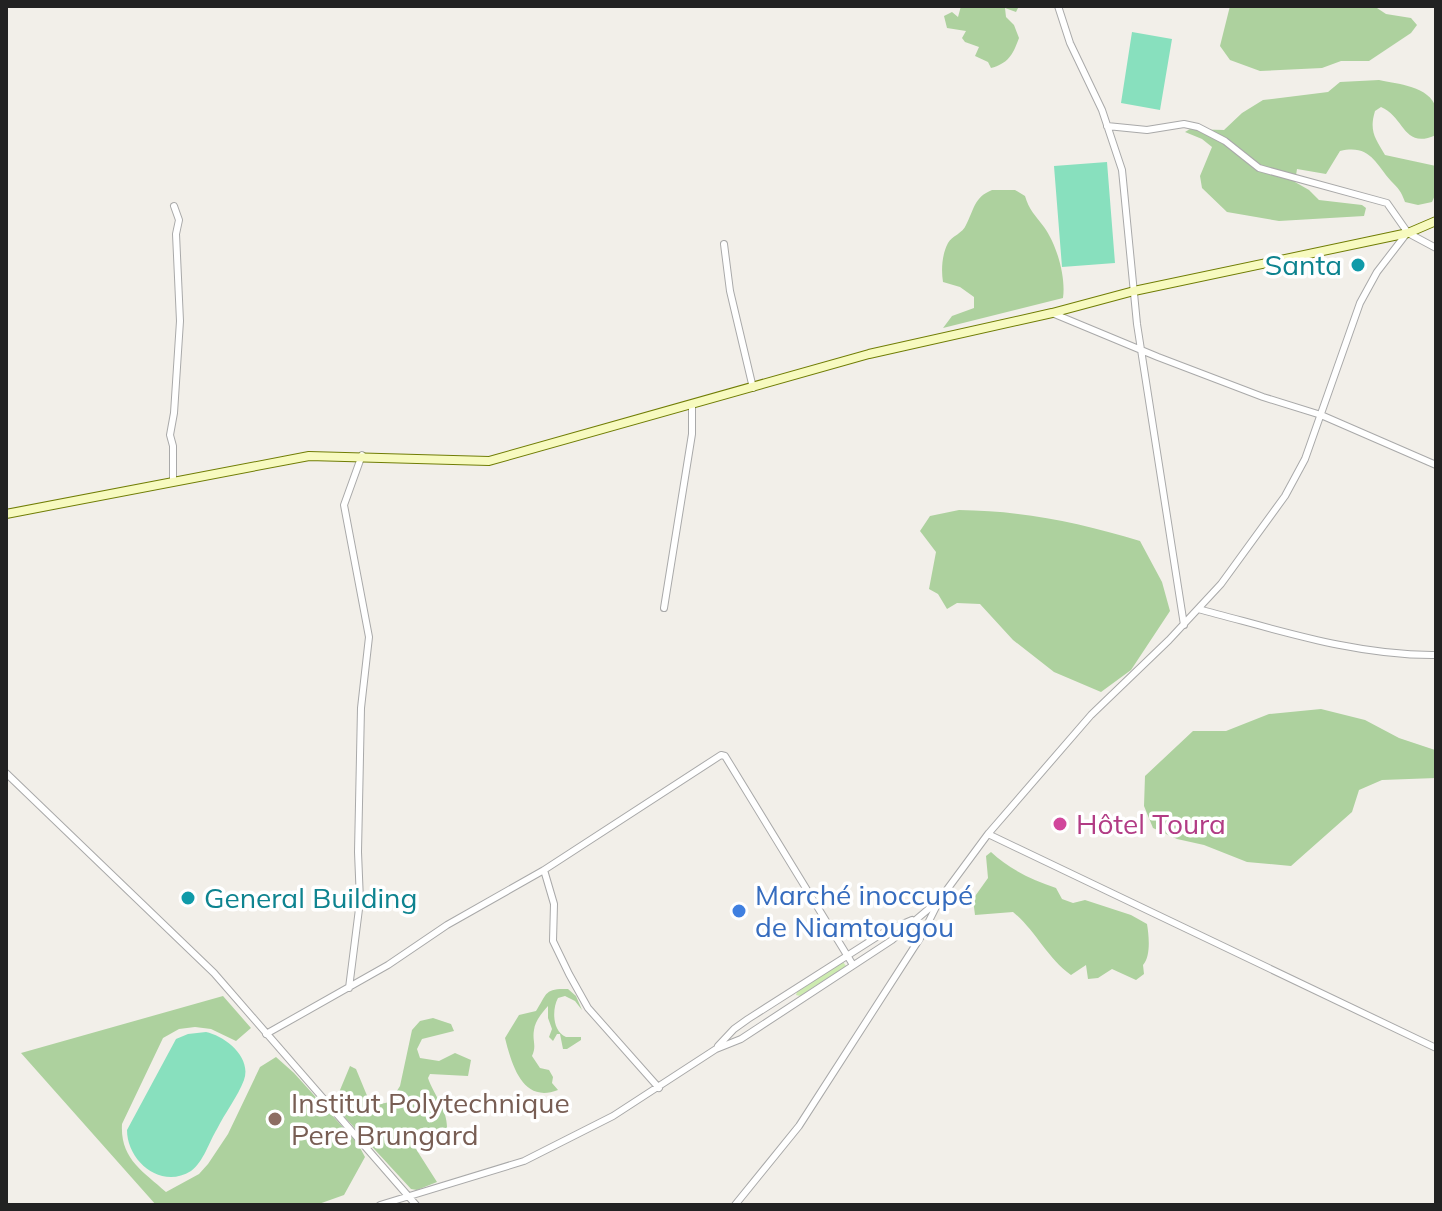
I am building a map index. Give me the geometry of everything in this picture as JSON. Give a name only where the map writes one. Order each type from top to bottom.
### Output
[{"type":"main road","points":[[6,514],[309,456],[362,455],[489,461],[869,354],[1052,313],[1134,291],[1408,233],[1436,221]]},
{"type":"street","points":[[1058,6],[1122,170],[1137,324],[1184,625]]},
{"type":"street","points":[[1107,126],[1147,130],[1184,124],[1198,127],[1225,141],[1259,168],[1387,203],[1408,233],[1436,248]]},
{"type":"street","points":[[173,481],[170,435],[180,321],[176,234],[179,220],[174,206]]},
{"type":"street","points":[[735,1205],[799,1126],[922,935],[940,899],[988,834],[1091,715],[1184,625],[1221,584],[1285,496],[1305,459],[1360,303],[1377,272],[1408,233]]},
{"type":"street","points":[[724,244],[730,291],[753,388]]},
{"type":"street","points":[[1052,313],[1263,397],[1321,415],[1436,465]]},
{"type":"street","points":[[664,608],[692,434],[692,406]]},
{"type":"street","points":[[349,988],[360,901],[361,708],[369,637],[344,505],[362,455]]},
{"type":"street","points":[[1198,609],[1344,646],[1436,655]]},
{"type":"street","points":[[266,1034],[349,988],[447,925],[544,870],[721,755],[725,756],[853,965]]},
{"type":"street","points":[[6,773],[214,973],[416,1205]]},
{"type":"street","points":[[988,834],[1436,1048]]},
{"type":"street","points":[[544,870],[554,904],[553,941],[569,974],[588,1008],[659,1088]]},
{"type":"street","points":[[380,1205],[524,1161],[613,1116],[716,1049],[754,1031],[892,940],[940,899]]},
{"type":"street","points":[[716,1049],[748,1019],[886,931],[916,919]]},
{"type":"street","points":[[790,993],[797,1002]]},
{"type":"street","points":[[748,1019],[754,1031]]},
{"type":"green space","points":[[961,6],[1019,6],[1016,12],[1005,8],[1006,17],[1014,25],[1019,38],[1006,61],[991,68],[988,62],[975,56],[979,47],[962,38],[966,31],[947,28],[944,16],[952,12],[958,17]]},
{"type":"green space","points":[[1230,6],[1374,6],[1386,14],[1411,18],[1417,25],[1411,33],[1369,61],[1341,61],[1322,68],[1260,71],[1230,60],[1220,46]]},
{"type":"green space","points":[[1132,32],[1172,39],[1160,110],[1121,103]]},
{"type":"green space","points":[[1379,80],[1420,91],[1433,101],[1437,118],[1436,135],[1425,139],[1410,135],[1381,107],[1375,111],[1373,124],[1376,139],[1385,155],[1436,166],[1436,193],[1432,202],[1418,205],[1405,202],[1399,190],[1371,157],[1358,150],[1340,151],[1326,174],[1297,169],[1295,182],[1319,200],[1362,205],[1366,208],[1364,216],[1279,221],[1227,212],[1202,188],[1200,176],[1212,147],[1185,132],[1190,129],[1224,130],[1242,113],[1263,100],[1328,92],[1340,82]]},
{"type":"green space","points":[[1107,162],[1115,263],[1062,267],[1054,166]]},
{"type":"green space","points":[[992,190],[1015,190],[1025,196],[1057,252],[1062,271],[1063,298],[943,328],[952,316],[974,308],[974,297],[960,287],[943,282],[942,262],[946,247],[965,228],[978,200]]},
{"type":"green space","points":[[959,510],[1051,519],[1140,541],[1162,582],[1170,611],[1131,670],[1101,692],[1054,672],[1013,640],[980,604],[957,603],[947,609],[938,594],[929,589],[936,552],[920,531],[930,516]]},
{"type":"green space","points":[[1321,709],[1365,720],[1399,738],[1435,750],[1436,778],[1382,780],[1359,790],[1352,812],[1291,866],[1247,862],[1153,828],[1144,806],[1145,776],[1193,731],[1226,731],[1269,714]]},
{"type":"green space","points":[[991,852],[1021,873],[1056,888],[1062,899],[1073,903],[1085,900],[1131,915],[1147,924],[1149,946],[1143,965],[1144,974],[1136,980],[1112,969],[1098,978],[1088,979],[1086,965],[1071,975],[1013,912],[975,915],[973,899],[988,878],[986,856]]},
{"type":"green space","points":[[843,962],[846,966],[800,996],[796,995],[797,992]]},
{"type":"green space","points":[[568,989],[576,996],[582,1010],[575,1001],[565,996],[558,998],[554,1014],[556,1025],[566,1037],[581,1037],[581,1040],[563,1049],[560,1034],[553,1041],[549,1037],[552,1029],[548,1006],[535,1027],[532,1056],[540,1068],[549,1070],[552,1083],[558,1090],[536,1092],[521,1080],[505,1038],[519,1015],[536,1011],[550,991]]},
{"type":"green space","points":[[223,996],[251,1028],[236,1041],[211,1029],[195,1027],[179,1029],[163,1038],[122,1124],[122,1136],[129,1155],[166,1192],[199,1174],[228,1134],[260,1067],[276,1057],[358,1144],[365,1157],[344,1195],[316,1205],[156,1205],[21,1053]]},
{"type":"green space","points":[[433,1018],[451,1024],[454,1031],[422,1039],[417,1049],[420,1058],[439,1061],[455,1053],[471,1060],[468,1076],[430,1074],[428,1078],[443,1109],[447,1130],[441,1136],[421,1128],[409,1138],[437,1182],[417,1190],[411,1189],[341,1113],[335,1102],[350,1066],[356,1069],[368,1098],[375,1105],[390,1102],[400,1086],[412,1030],[420,1021]]},
{"type":"green space","points":[[206,1032],[221,1038],[241,1056],[244,1080],[195,1167],[180,1176],[158,1175],[139,1162],[127,1130],[176,1039]]},
{"type":"place","name":"Santa","points":[[1358,265]]},
{"type":"place","name":"Hôtel Toura","points":[[1060,824]]},
{"type":"place","name":"General Building","points":[[188,898]]},
{"type":"place","name":"Marché inoccupé de Niamtougou","points":[[739,911]]},
{"type":"place","name":"Institut Polytechnique Pere Brungard","points":[[275,1119]]}]
